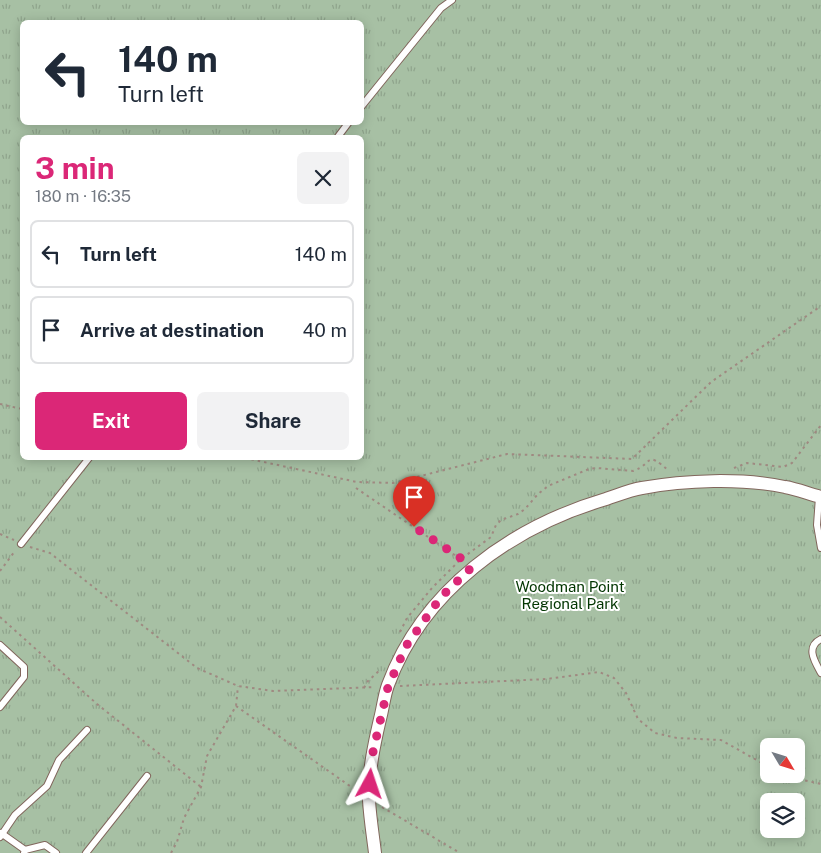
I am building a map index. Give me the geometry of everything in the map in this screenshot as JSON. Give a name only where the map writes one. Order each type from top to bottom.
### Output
[{"type":"street","points":[[375,853],[369,799],[373,752],[391,678],[406,646],[441,597],[470,569],[501,546],[550,519],[589,504],[641,488],[695,482],[742,482],[784,487],[820,497]]},
{"type":"lane","points":[[364,103],[441,8],[452,0]]},
{"type":"lane","points":[[21,544],[87,460]]},
{"type":"lane","points":[[820,497],[817,525],[821,548]]},
{"type":"lane","points":[[821,639],[812,649],[812,657],[821,673]]},
{"type":"lane","points":[[0,645],[24,667],[24,677],[0,707]]},
{"type":"lane","points":[[56,853],[45,845],[25,852],[1,834],[15,815],[47,786],[59,760],[87,730]]},
{"type":"lane","points":[[86,853],[147,776]]},
{"type":"path","points":[[254,460],[357,482],[393,483],[507,454],[632,459],[711,382],[821,306]]},
{"type":"path","points":[[0,404],[20,409]]},
{"type":"path","points":[[356,488],[462,559],[470,569]]},
{"type":"path","points":[[0,534],[21,544],[0,571]]},
{"type":"path","points":[[0,617],[97,704],[200,787]]},
{"type":"path","points":[[171,853],[177,842],[184,818],[200,787],[207,756],[236,706],[238,686]]},
{"type":"path","points":[[236,706],[369,799],[460,853]]},
{"type":"path","points":[[805,780],[821,784]]},
{"type":"green space","name":"Woodman Point Regional Park","points":[[0,0],[821,0],[821,853],[0,853]]},
{"type":"route","points":[[370,784],[373,752],[388,687],[406,646],[441,597],[470,569],[462,559],[414,527]]}]
